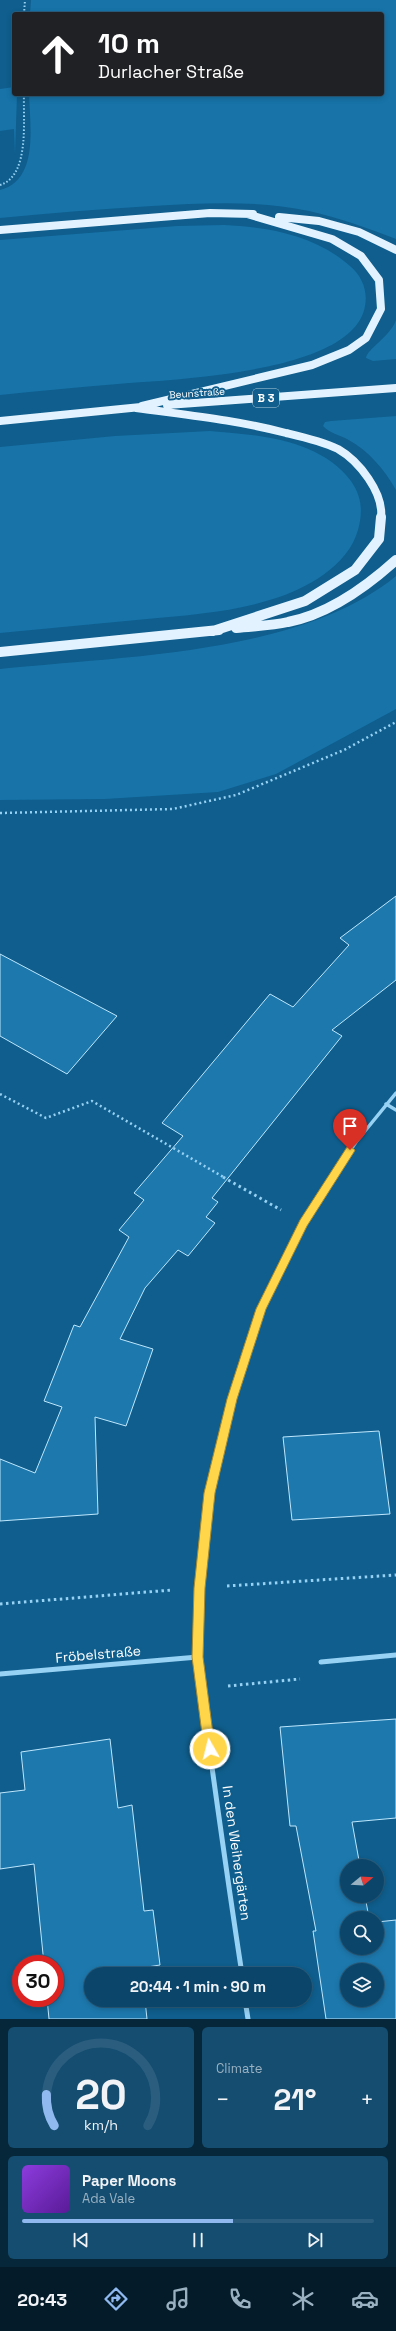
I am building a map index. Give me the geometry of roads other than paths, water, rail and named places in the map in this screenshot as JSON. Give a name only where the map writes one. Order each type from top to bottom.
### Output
[{"type":"main road","points":[[0,230],[210,213],[247,214],[319,220],[358,232],[396,250]]},
{"type":"main road","points":[[136,408],[312,365],[348,350],[366,338],[381,309],[380,280],[361,256],[332,240],[293,226],[247,214]]},
{"type":"main road","name":"Beunstraße","points":[[0,421],[136,408],[396,388]]},
{"type":"main road","points":[[136,408],[256,425],[315,440],[340,450],[362,469],[375,487],[382,511],[379,539],[355,570],[304,601],[213,630]]},
{"type":"main road","points":[[0,652],[296,621],[344,600],[370,584],[396,560]]},
{"type":"street","name":"In den Weihergärten","points":[[241,1967],[201,1688],[198,1657],[200,1588],[210,1493],[232,1399],[261,1309],[303,1223],[341,1161],[396,1093]]},
{"type":"street","points":[[386,1104],[396,1110]]},
{"type":"street","points":[[321,1662],[396,1655]]},
{"type":"street","name":"Fröbelstraße","points":[[0,1674],[198,1657]]},
{"type":"street","points":[[246,2007],[248,2019]]}]
